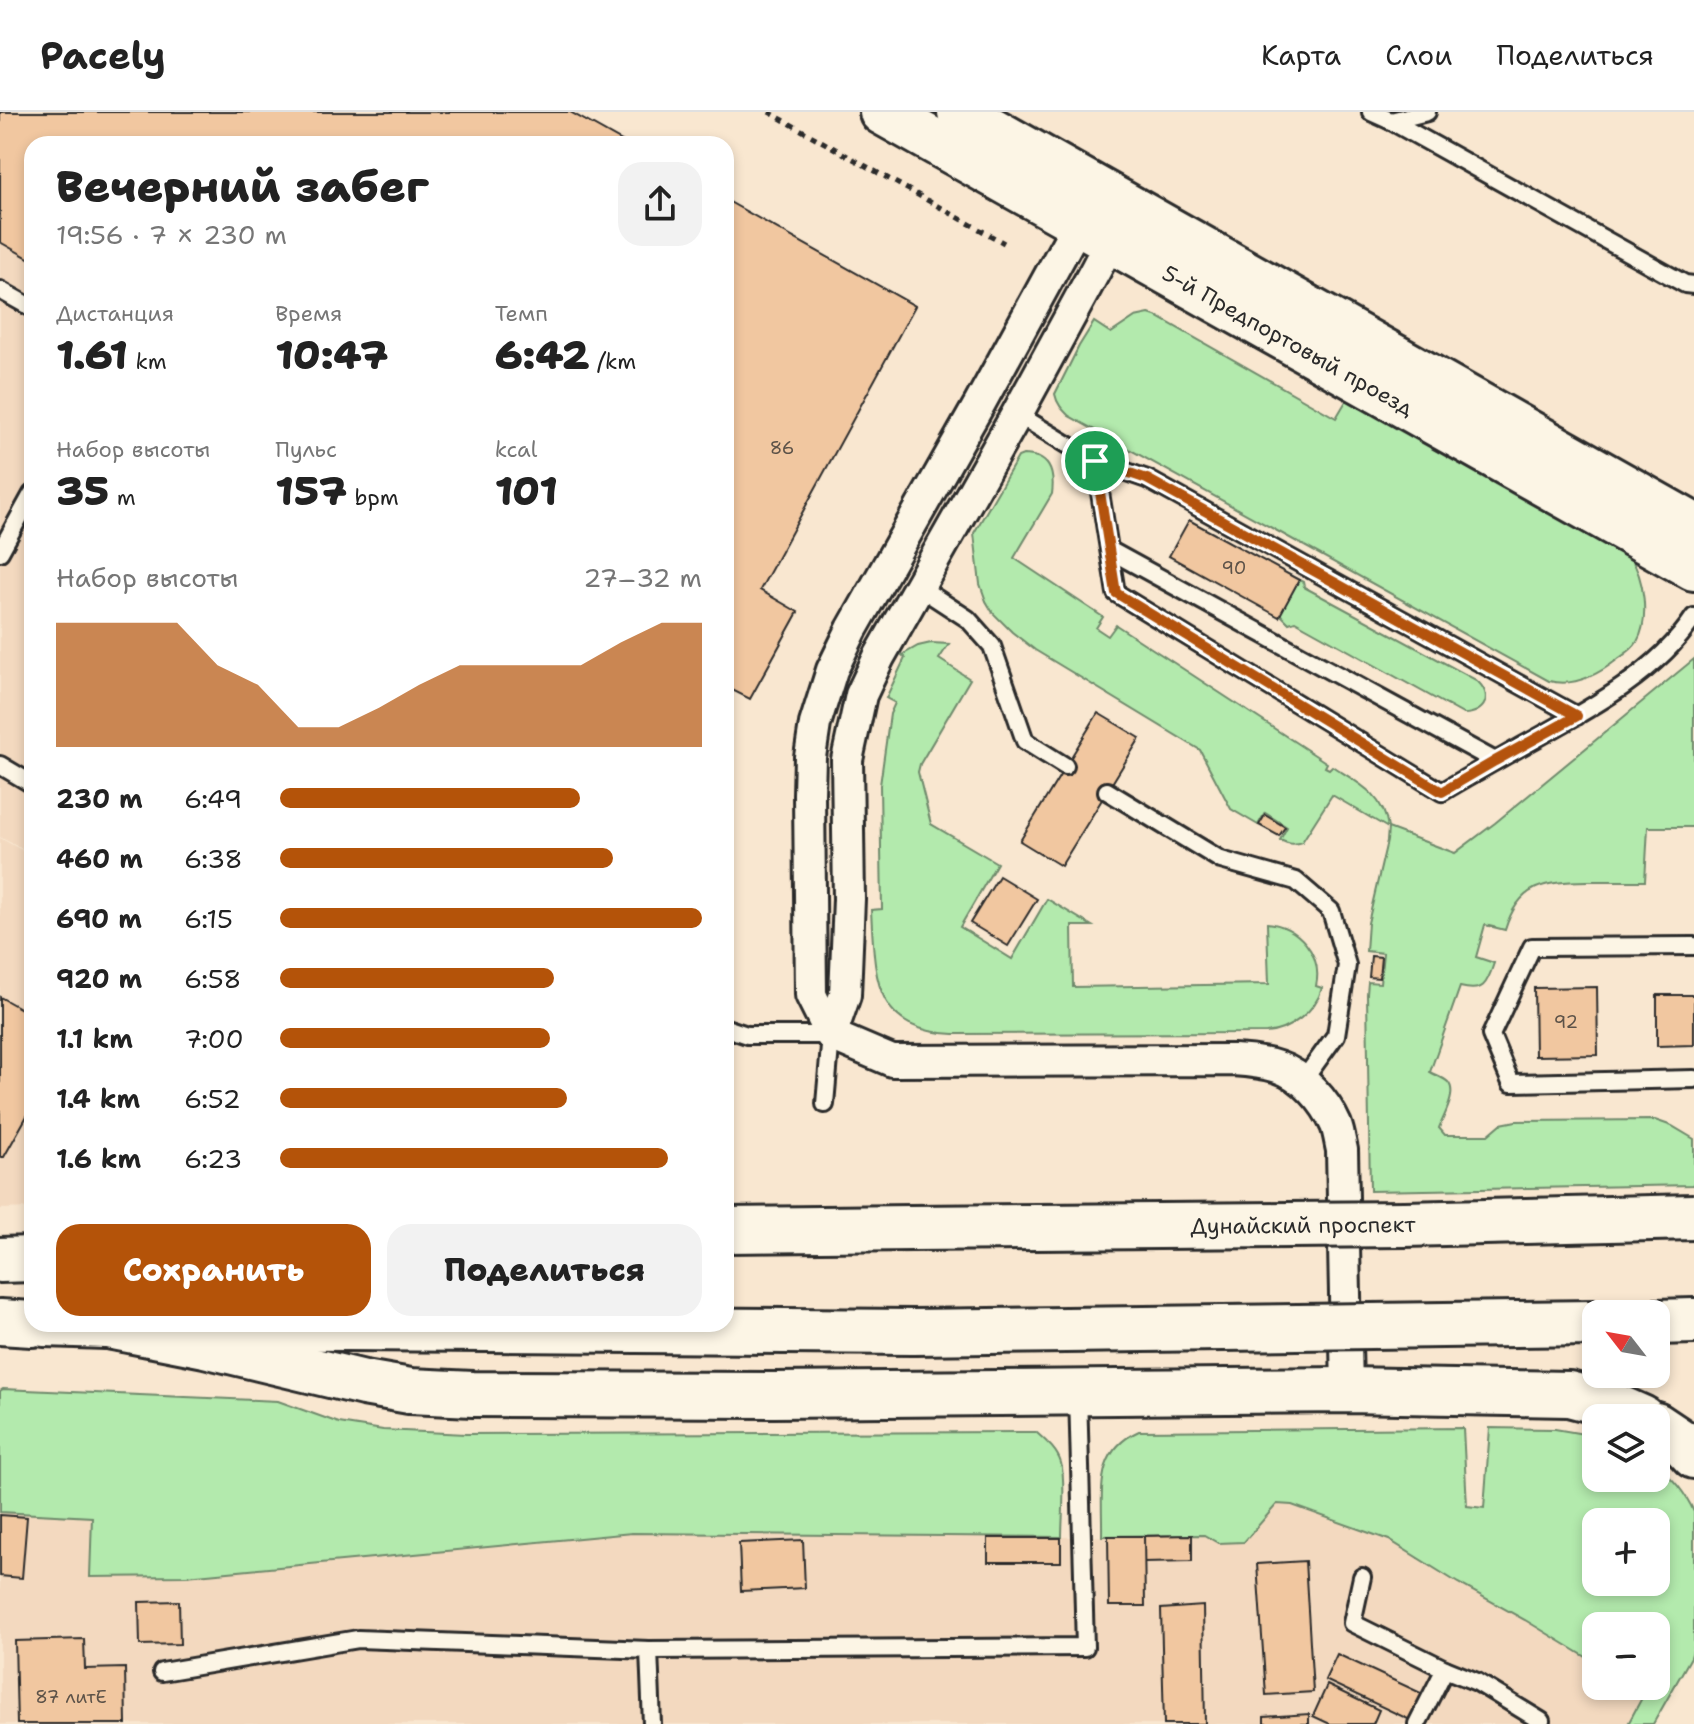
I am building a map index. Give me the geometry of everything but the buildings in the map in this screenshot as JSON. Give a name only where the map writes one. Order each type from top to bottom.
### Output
[{"type":"main road","name":"5-й Предпортовый проезд","points":[[882,112],[1694,568]]},
{"type":"main road","name":"5-й Предпортовый проезд","points":[[960,112],[1694,526]]},
{"type":"main road","name":"Дунайский проспект","points":[[734,1230],[1405,1224],[1694,1217]]},
{"type":"main road","points":[[0,1260],[24,1259]]},
{"type":"main road","points":[[1670,1322],[1694,1321]]},
{"type":"main road","points":[[0,1322],[24,1324]]},
{"type":"main road","points":[[734,1331],[913,1332],[1582,1323]]},
{"type":"main road","points":[[139,1332],[410,1391],[775,1395],[1347,1390],[1569,1394],[1607,1404]]},
{"type":"main road","points":[[1670,1434],[1694,1456]]},
{"type":"street","points":[[831,1035],[845,995],[849,899],[847,760],[861,695],[879,657],[1017,414],[1095,231]]},
{"type":"street","points":[[1095,231],[852,629],[832,670],[819,710],[810,757],[811,995],[831,1035],[892,1061],[1233,1060],[1281,1067],[1294,1074],[1327,1109],[1336,1125],[1342,1150],[1347,1390]]},
{"type":"lane","points":[[1371,112],[1685,284],[1694,285]]},
{"type":"lane","points":[[1391,121],[1427,112]]},
{"type":"lane","points":[[0,290],[24,304]]},
{"type":"lane","points":[[1017,414],[1095,461],[1147,479],[1577,716]]},
{"type":"lane","points":[[1095,461],[1116,593],[1442,792],[1577,716],[1645,670],[1694,617]]},
{"type":"lane","points":[[0,552],[24,508]]},
{"type":"lane","points":[[1111,551],[1495,761]]},
{"type":"lane","points":[[919,587],[968,619],[992,646],[1025,741],[1065,766]]},
{"type":"lane","points":[[0,765],[24,779]]},
{"type":"lane","points":[[1107,791],[1221,860],[1296,881],[1331,911],[1347,965],[1336,1035],[1302,1082]]},
{"type":"lane","points":[[1694,946],[1532,947],[1491,1035],[1511,1083],[1694,1079]]},
{"type":"lane","points":[[734,1031],[747,1035],[831,1035],[825,1104]]},
{"type":"lane","points":[[734,1041],[747,1035]]},
{"type":"lane","points":[[162,1672],[358,1639],[649,1650],[1085,1647],[1078,1392]]},
{"type":"lane","points":[[1362,1577],[1352,1623],[1477,1682],[1541,1721]]},
{"type":"lane","points":[[649,1650],[652,1724]]},
{"type":"lane","points":[[1417,1724],[1445,1669]]},
{"type":"path","points":[[769,112],[1004,243]]},
{"type":"shaded area","points":[[0,112],[572,112],[615,136],[24,136],[24,850],[0,837]]},
{"type":"shaded area","points":[[0,838],[24,852],[24,1208],[0,1209]]},
{"type":"shaded area","points":[[1277,1504],[1292,1505],[1389,1540],[1582,1655],[1582,1700],[1641,1700],[1628,1724],[0,1724],[0,1512],[92,1516],[91,1577],[186,1576],[632,1533],[1062,1537],[1204,1535],[1218,1543],[1244,1542]]},
{"type":"green space","points":[[1149,314],[1336,418],[1349,396],[1630,557],[1639,575],[1644,598],[1641,633],[1635,645],[1611,665],[1586,678],[1568,683],[1549,681],[1069,416],[1055,394],[1094,322],[1111,333],[1135,317]]},
{"type":"green space","points":[[1018,457],[1039,458],[1048,466],[1052,494],[1014,558],[1103,617],[1096,628],[1108,636],[1116,625],[1327,763],[1325,767],[1329,769],[1332,766],[1360,784],[1381,806],[1388,828],[1332,795],[1302,842],[1291,844],[1280,840],[1287,827],[1265,813],[1258,825],[1231,809],[1200,750],[1035,650],[993,613],[980,584],[974,533]]},
{"type":"green space","points":[[1299,580],[1304,587],[1476,680],[1485,692],[1485,703],[1477,711],[1463,714],[1295,621],[1289,623],[1280,614]]},
{"type":"green space","points":[[931,643],[949,644],[939,659],[970,679],[920,764],[918,772],[931,824],[997,863],[960,927],[1012,959],[1047,899],[1092,926],[1072,926],[1073,987],[1269,984],[1267,923],[1278,925],[1306,944],[1316,963],[1316,986],[1322,988],[1308,1012],[1284,1028],[1266,1033],[954,1034],[927,1031],[907,1023],[893,1011],[883,996],[877,977],[871,910],[882,909],[880,785],[890,714],[895,703],[886,698],[905,658],[902,655]]},
{"type":"green space","points":[[1694,659],[1694,827],[1648,827],[1645,881],[1573,881],[1536,888],[1518,903],[1505,930],[1485,925],[1476,957],[1494,963],[1483,986],[1474,989],[1460,987],[1430,1072],[1451,1087],[1451,1098],[1439,1128],[1445,1135],[1488,1135],[1501,1124],[1516,1121],[1655,1120],[1694,1139],[1694,1185],[1370,1191],[1367,994],[1368,982],[1380,983],[1383,953],[1366,951],[1368,923],[1388,828],[1455,853]]},
{"type":"green space","points":[[0,1391],[278,1401],[339,1423],[383,1430],[466,1434],[1036,1432],[1054,1450],[1061,1463],[1064,1489],[1062,1537],[632,1533],[186,1576],[90,1577],[92,1517],[0,1512]]},
{"type":"green space","points":[[1463,1428],[1467,1506],[1484,1508],[1490,1428],[1555,1429],[1582,1434],[1582,1492],[1670,1492],[1670,1477],[1694,1512],[1694,1647],[1691,1657],[1670,1694],[1670,1612],[1582,1612],[1582,1655],[1389,1540],[1292,1505],[1277,1504],[1244,1542],[1218,1543],[1204,1535],[1102,1536],[1104,1475],[1107,1462],[1124,1440],[1139,1431]]},
{"type":"green space","points":[[1641,1700],[1667,1700],[1653,1724],[1628,1724]]},
{"type":"route","points":[[1095,461],[1147,479],[1577,716],[1442,792],[1116,593],[1095,461]]}]
